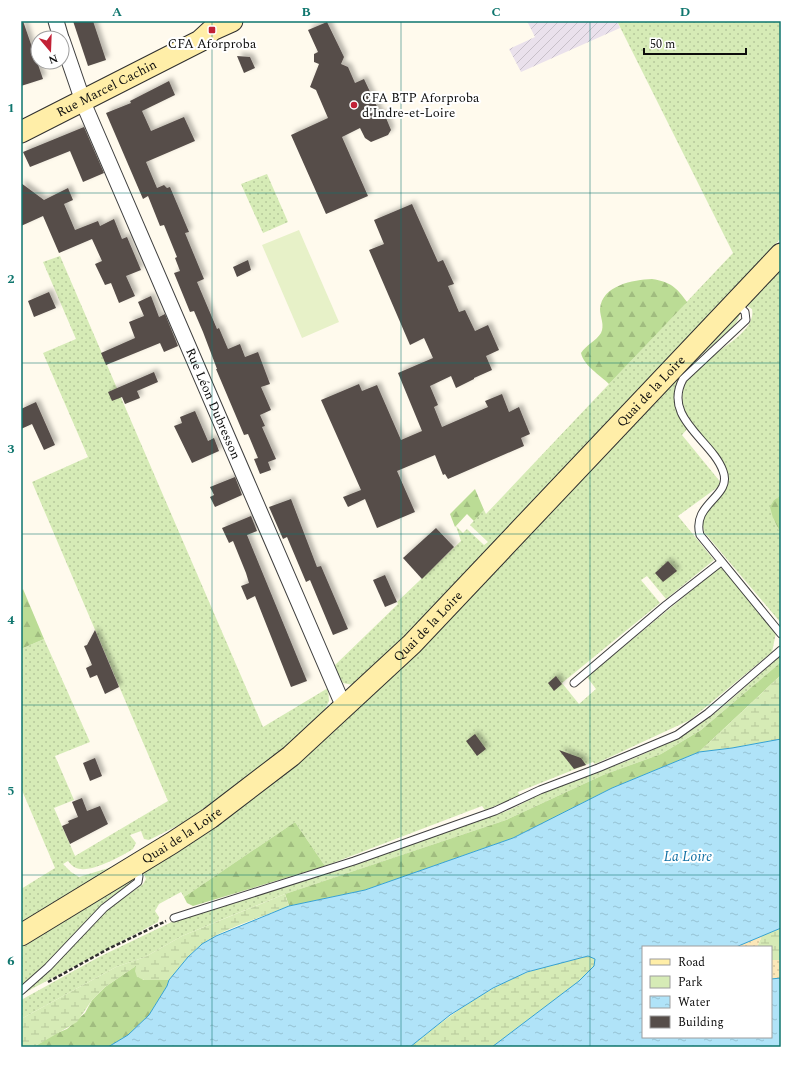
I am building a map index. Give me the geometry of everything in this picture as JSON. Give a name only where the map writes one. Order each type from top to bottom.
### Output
[{"type":"main road","name":"Rue Marcel Cachin","points":[[21,120],[81,95],[200,41],[212,30],[232,21]]},
{"type":"main road","name":"Rue Marcel Cachin","points":[[21,132],[81,95]]},
{"type":"main road","name":"Quai de la Loire","points":[[21,935],[172,843],[238,796],[290,756],[346,706],[412,644],[781,254]]},
{"type":"street","name":"Rue Léon Dubresson","points":[[70,63],[81,95],[337,690],[346,706]]},
{"type":"lane","points":[[736,303],[745,312],[746,320],[689,372],[678,390],[678,404],[689,425],[720,464],[724,472],[725,478],[723,487],[701,513],[698,524],[704,540],[781,634]]},
{"type":"lane","points":[[574,683],[660,610],[722,562]]},
{"type":"lane","points":[[174,918],[354,861],[495,811],[540,790],[677,735],[708,713],[781,650]]},
{"type":"lane","points":[[21,991],[48,967],[104,908],[138,882],[139,876],[135,866]]},
{"type":"path","points":[[41,986],[108,949],[174,918]]},
{"type":"shaded area","points":[[527,21],[617,21],[620,28],[521,72],[509,49],[535,37]]},
{"type":"green space","points":[[617,21],[781,21],[781,238],[413,631],[353,685],[343,683],[333,667],[398,604],[397,602],[461,541],[456,526],[463,533],[467,529],[484,545],[488,542],[470,525],[484,510],[486,514],[733,253]]},
{"type":"green space","points":[[267,174],[288,222],[263,233],[241,184]]},
{"type":"green space","points":[[299,230],[339,322],[302,338],[262,245]]},
{"type":"green space","points":[[60,256],[263,727],[328,688],[329,701],[322,715],[289,746],[185,822],[149,840],[144,839],[141,831],[130,835],[136,843],[133,849],[115,859],[93,868],[77,868],[68,861],[63,864],[79,877],[115,866],[21,926],[21,889],[55,868],[21,788],[21,649],[44,639],[90,742],[55,756],[74,800],[54,808],[75,856],[168,801],[32,482],[88,457],[43,353],[76,339],[43,262]]},
{"type":"green space","points":[[781,264],[781,495],[774,500],[773,518],[781,534],[781,623],[704,532],[702,520],[727,475],[726,469],[719,458],[693,425],[686,413],[683,401],[683,388],[690,375],[733,341],[750,323],[752,309],[747,306]]},
{"type":"green space","points":[[652,279],[669,284],[680,292],[687,302],[609,384],[585,362],[581,353],[601,333],[602,324],[600,309],[602,301],[606,294],[620,285]]},
{"type":"green space","points":[[740,312],[737,322],[733,327],[691,365],[678,384],[675,394],[676,407],[688,428],[682,435],[722,484],[678,516],[714,560],[666,599],[647,576],[641,580],[660,603],[562,683],[579,704],[596,689],[587,677],[721,566],[776,633],[772,652],[690,720],[595,764],[593,762],[518,792],[520,796],[485,810],[482,806],[325,866],[295,822],[184,897],[181,892],[159,904],[155,911],[159,917],[158,922],[24,993],[103,913],[143,884],[146,879],[142,870],[210,827]]},
{"type":"green space","points":[[475,489],[484,510],[474,521],[467,514],[455,527],[450,514]]},
{"type":"green space","points":[[781,495],[781,534],[773,518],[770,507],[774,500]]},
{"type":"green space","points":[[23,589],[44,639],[21,649],[21,591]]},
{"type":"green space","points":[[781,655],[781,662],[701,730],[661,754],[603,775],[506,820],[285,894],[182,936],[145,957],[116,967],[21,1019],[21,1000],[99,957],[180,918],[504,812],[548,791],[656,749],[702,723],[725,705]]},
{"type":"green space","points":[[781,662],[781,675],[699,752],[612,788],[513,838],[365,890],[289,906],[285,894],[506,820],[603,775],[661,754],[701,730]]},
{"type":"green space","points":[[781,675],[781,739],[732,748],[699,752]]},
{"type":"green space","points":[[295,822],[325,866],[193,906],[187,903],[184,897]]},
{"type":"green space","points":[[135,877],[130,884],[106,901],[69,941],[21,988],[21,946]]},
{"type":"green space","points":[[285,894],[289,906],[210,938],[184,961],[169,980],[144,980],[137,977],[135,971],[136,966],[105,987],[92,1000],[77,1022],[34,1047],[21,1047],[21,1019],[116,967],[145,957],[182,936]]},
{"type":"green space","points":[[781,928],[781,960],[772,960],[772,946],[757,946],[762,936]]},
{"type":"green space","points":[[588,956],[595,959],[594,966],[579,981],[492,1047],[410,1047],[451,1015],[480,996],[510,980],[549,965]]},
{"type":"green space","points":[[137,965],[143,980],[169,980],[167,986],[149,1015],[128,1035],[108,1047],[34,1047],[52,1035],[67,1029],[85,1013],[92,1000],[105,987]]},
{"type":"sand","points":[[762,936],[757,946],[738,946]]},
{"type":"sand","points":[[772,960],[781,960],[781,978],[772,979]]},
{"type":"water","name":"La Loire","points":[[781,739],[781,928],[738,946],[642,946],[642,1038],[772,1038],[772,979],[781,978],[781,1047],[492,1047],[579,981],[594,966],[595,959],[588,956],[527,972],[493,988],[450,1015],[410,1047],[108,1047],[128,1035],[149,1015],[167,986],[169,980],[188,957],[202,944],[216,936],[289,906],[365,890],[513,838],[612,788],[699,752],[732,748]]},
{"type":"building","points":[[21,21],[23,21],[30,41],[30,70],[40,70],[43,79],[21,86]]},
{"type":"building","points":[[73,21],[93,21],[106,60],[88,66]]},
{"type":"building","points":[[327,22],[344,57],[341,64],[348,67],[355,83],[364,79],[381,115],[384,113],[391,130],[388,135],[371,142],[365,138],[360,128],[342,137],[368,196],[326,214],[291,135],[328,118],[316,90],[310,87],[319,64],[314,62],[314,54],[318,52],[308,30]]},
{"type":"building","points":[[237,56],[250,57],[255,68],[244,73]]},
{"type":"building","points":[[169,81],[175,95],[142,111],[151,131],[184,117],[195,141],[146,162],[157,188],[164,185],[167,188],[170,187],[189,232],[185,233],[204,279],[197,282],[217,329],[219,328],[228,349],[240,344],[245,357],[258,352],[270,384],[261,387],[271,410],[260,415],[265,426],[262,427],[276,459],[268,462],[271,470],[260,474],[254,459],[258,458],[248,434],[244,435],[216,369],[194,311],[190,312],[174,273],[180,271],[175,258],[177,257],[164,225],[160,226],[148,196],[143,199],[106,113],[131,103],[130,101]]},
{"type":"building","points":[[84,127],[104,173],[83,182],[70,151],[30,167],[23,152]]},
{"type":"building","points":[[21,183],[44,200],[68,188],[73,200],[64,204],[75,230],[98,221],[100,226],[114,219],[122,239],[127,237],[141,270],[126,276],[135,296],[119,303],[111,283],[105,285],[95,264],[102,261],[92,239],[59,253],[43,216],[21,226]]},
{"type":"building","points":[[412,204],[438,262],[443,260],[454,284],[448,286],[459,312],[465,310],[475,331],[488,325],[499,350],[486,356],[492,370],[456,388],[451,376],[430,386],[438,405],[434,407],[442,427],[488,407],[485,401],[502,394],[509,412],[519,407],[530,434],[521,438],[524,446],[448,479],[445,474],[443,475],[435,455],[397,471],[415,512],[377,528],[365,499],[348,507],[343,497],[361,490],[321,400],[359,384],[362,391],[377,385],[401,440],[422,431],[398,373],[433,358],[424,338],[410,345],[369,250],[384,244],[374,220]]},
{"type":"building","points":[[248,260],[251,270],[237,277],[233,267]]},
{"type":"building","points":[[49,292],[56,308],[34,317],[28,301]]},
{"type":"building","points":[[151,296],[159,317],[165,314],[178,346],[164,352],[160,343],[106,365],[101,353],[135,338],[129,322],[144,316],[138,302]]},
{"type":"building","points":[[154,372],[158,382],[137,391],[140,398],[125,404],[122,397],[112,401],[108,392]]},
{"type":"building","points":[[36,402],[55,445],[44,450],[32,424],[21,429],[21,409]]},
{"type":"building","points":[[195,411],[208,441],[214,438],[219,451],[192,463],[174,426],[182,423],[180,417]]},
{"type":"building","points":[[235,477],[242,495],[215,507],[210,497],[214,495],[210,487]]},
{"type":"building","points":[[291,499],[317,567],[321,566],[348,629],[333,635],[310,580],[306,582],[287,537],[283,539],[269,507]]},
{"type":"building","points":[[251,516],[257,531],[247,535],[307,681],[291,687],[255,596],[247,600],[241,586],[249,583],[246,573],[233,541],[229,543],[222,528]]},
{"type":"building","points":[[436,528],[454,547],[422,579],[403,558]]},
{"type":"building","points":[[668,561],[677,571],[663,582],[655,573]]},
{"type":"building","points":[[385,575],[397,602],[385,607],[373,580]]},
{"type":"building","points":[[95,630],[119,687],[105,694],[97,675],[90,678],[86,668],[92,665],[84,646],[87,645]]},
{"type":"building","points":[[556,676],[562,684],[554,691],[548,683]]},
{"type":"building","points":[[475,734],[486,749],[477,756],[466,741]]},
{"type":"building","points":[[559,750],[581,758],[586,765],[574,769]]},
{"type":"building","points":[[95,758],[102,776],[90,781],[83,763]]},
{"type":"building","points":[[82,798],[87,811],[100,806],[108,824],[70,844],[62,826],[69,823],[68,821],[78,817],[72,802]]},
{"type":"place","name":"CFA Aforproba","points":[[212,30]]},
{"type":"place","name":"CFA BTP Aforproba d'Indre-et-Loire","points":[[354,105]]}]
